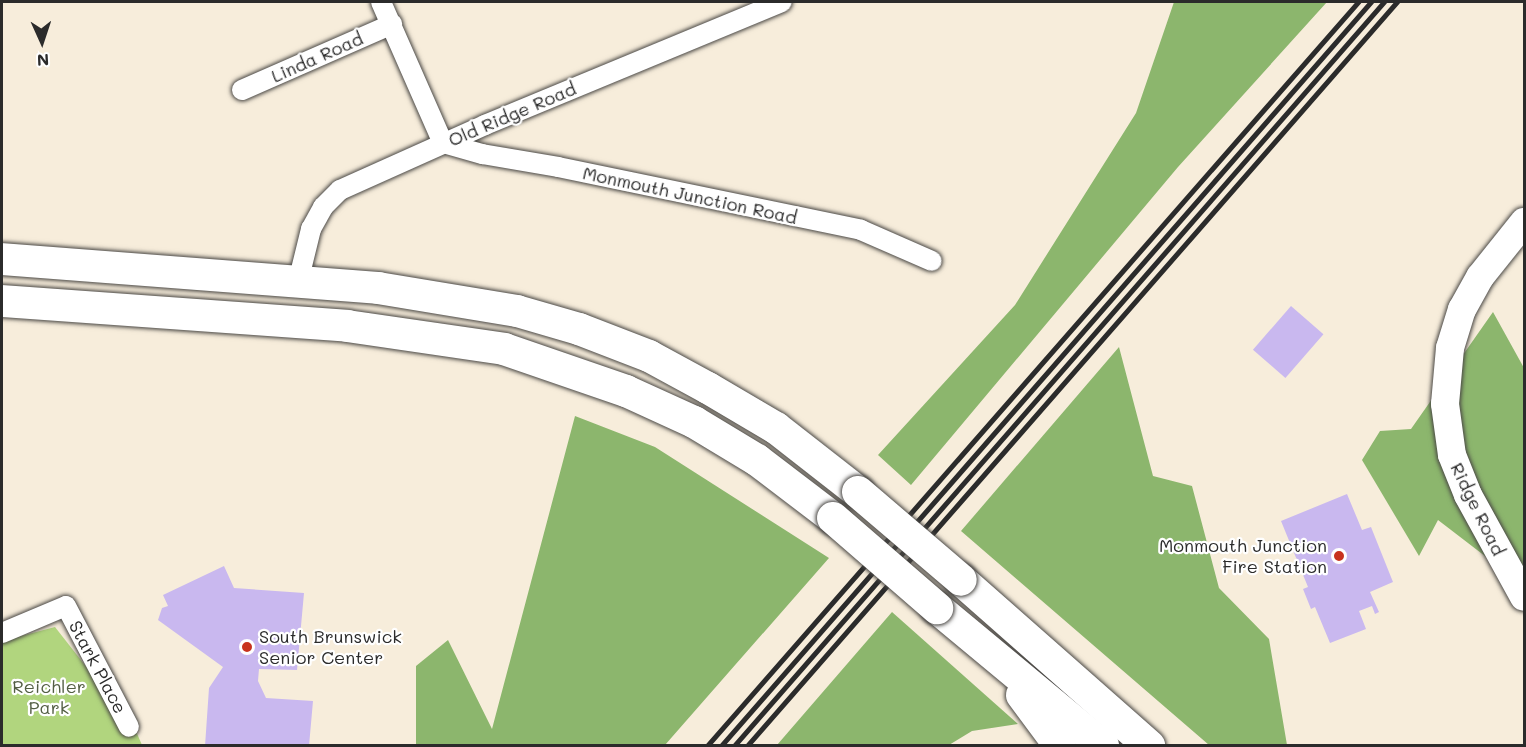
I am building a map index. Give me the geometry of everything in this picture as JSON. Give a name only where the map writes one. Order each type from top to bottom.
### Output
[{"type":"main road","points":[[2,259],[378,288],[449,298],[517,310],[579,329],[649,356],[776,428],[858,492],[1149,746]]},
{"type":"main road","points":[[2,301],[347,326],[504,349],[626,391],[694,422],[758,460],[833,518],[1103,746]]},
{"type":"main road","points":[[975,639],[1030,704],[1060,746]]},
{"type":"street","points":[[381,2],[443,143]]},
{"type":"street","name":"Old Ridge Road","points":[[298,282],[311,229],[323,207],[334,196],[370,176],[443,143],[782,2]]},
{"type":"street","name":"Linda Road","points":[[242,90],[392,24]]},
{"type":"street","name":"Monmouth Junction Road","points":[[443,143],[482,154],[861,230],[932,261]]},
{"type":"street","name":"Ridge Road","points":[[1524,222],[1480,277],[1462,309],[1450,348],[1445,404],[1452,455],[1468,495],[1524,597]]},
{"type":"street","name":"Stark Place","points":[[2,633],[66,606],[129,727]]},
{"type":"green space","points":[[1174,2],[1327,2],[1178,167],[911,485],[878,455],[1015,305],[1136,113]]},
{"type":"green space","points":[[1493,312],[1524,368],[1524,586],[1438,520],[1419,556],[1362,460],[1380,431],[1411,429]]},
{"type":"green space","points":[[1119,347],[1153,476],[1192,486],[1219,588],[1269,639],[1287,745],[1209,745],[961,531]]},
{"type":"green space","points":[[575,416],[655,447],[829,558],[665,745],[416,745],[416,666],[448,640],[492,729]]},
{"type":"green space","points":[[892,612],[1018,724],[972,731],[949,745],[777,745]]},
{"type":"green space","name":"Reichler Park","points":[[55,627],[135,729],[142,745],[2,746],[2,641]]},
{"type":"building","points":[[1291,306],[1323,334],[1285,378],[1253,350]]},
{"type":"building","name":"Monmouth Junction Fire Station","points":[[1347,494],[1362,530],[1371,527],[1393,582],[1370,592],[1379,612],[1375,614],[1372,606],[1359,611],[1366,629],[1330,643],[1315,607],[1311,609],[1303,589],[1308,587],[1281,521]]},
{"type":"building","name":"South Brunswick Senior Center","points":[[224,566],[234,588],[304,593],[297,670],[259,669],[258,681],[266,698],[313,701],[309,746],[205,746],[209,688],[223,667],[158,620],[162,608],[168,606],[163,595]]},
{"type":"railway","points":[[707,746],[1358,2]]},
{"type":"railway","points":[[721,746],[1371,2]]},
{"type":"railway","points":[[734,746],[1384,2]]},
{"type":"railway","points":[[747,746],[1397,2]]},
{"type":"place","name":"Monmouth Junction Fire Station","points":[[1339,556]]},
{"type":"place","name":"South Brunswick Senior Center","points":[[247,647]]}]
